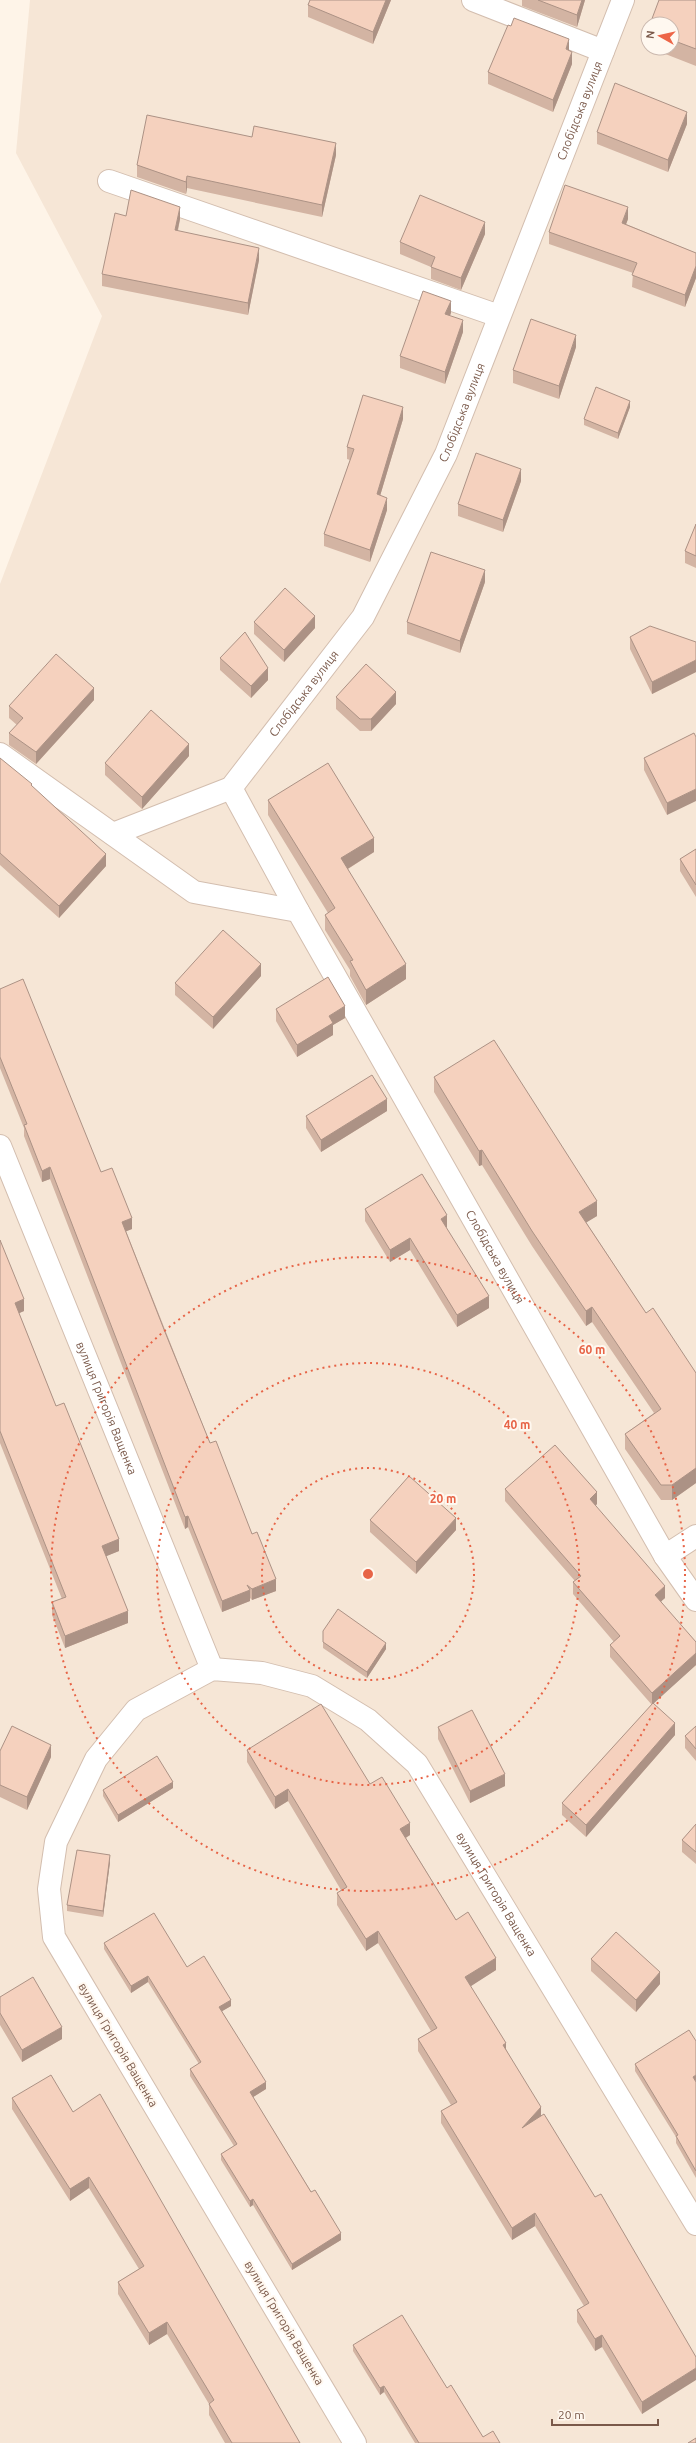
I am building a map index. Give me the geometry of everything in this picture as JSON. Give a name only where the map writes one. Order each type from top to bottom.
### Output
[{"type":"street","points":[[473,0],[603,51]]},
{"type":"street","name":"Слобідська вулиця","points":[[623,0],[446,454],[363,617],[231,788],[298,911],[665,1556],[696,1600]]},
{"type":"street","points":[[109,181],[499,316]]},
{"type":"street","points":[[0,754],[194,892],[298,911]]},
{"type":"street","points":[[113,834],[231,788]]},
{"type":"street","name":"вулиця Григорія Ващенка","points":[[0,1146],[212,1669]]},
{"type":"street","points":[[665,1556],[696,1536]]},
{"type":"street","name":"вулиця Григорія Ващенка","points":[[355,2443],[54,1937],[49,1889],[56,1842],[96,1758],[136,1710],[212,1669],[262,1673],[312,1686],[368,1720],[417,1764],[696,2224]]},
{"type":"shaded area","points":[[30,0],[696,0],[696,2443],[0,2443],[0,584],[102,316],[16,153]]},
{"type":"building","points":[[310,0],[386,0],[373,32],[308,5]]},
{"type":"building","points":[[538,0],[582,0],[577,15]]},
{"type":"building","points":[[659,0],[696,0],[696,49],[680,43],[680,16],[653,16]]},
{"type":"building","points":[[514,18],[569,39],[566,49],[572,52],[553,100],[488,72],[508,25],[511,26]]},
{"type":"building","points":[[615,83],[687,112],[668,160],[597,132]]},
{"type":"building","points":[[147,115],[252,137],[254,126],[336,143],[322,205],[187,176],[186,182],[137,165]]},
{"type":"building","points":[[565,185],[628,207],[622,223],[696,253],[696,266],[685,295],[632,275],[637,263],[549,232]]},
{"type":"building","points":[[131,190],[180,207],[175,230],[259,248],[248,303],[102,274],[115,213],[126,216]]},
{"type":"building","points":[[420,195],[485,222],[461,278],[431,267],[435,257],[400,242]]},
{"type":"building","points":[[423,291],[451,301],[445,314],[463,320],[445,372],[400,356]]},
{"type":"building","points":[[531,319],[576,335],[559,386],[513,370]]},
{"type":"building","points":[[596,387],[630,401],[618,433],[584,419]]},
{"type":"building","points":[[363,395],[403,407],[377,494],[387,498],[370,550],[324,534],[354,449],[347,447]]},
{"type":"building","points":[[476,453],[521,469],[503,520],[458,504]]},
{"type":"building","points":[[696,524],[696,556],[685,551]]},
{"type":"building","points":[[431,552],[485,570],[460,641],[407,622]]},
{"type":"building","points":[[285,588],[315,616],[284,650],[254,622]]},
{"type":"building","points":[[650,626],[696,642],[696,660],[652,682],[630,637]]},
{"type":"building","points":[[245,632],[268,668],[251,686],[220,658]]},
{"type":"building","points":[[56,654],[94,688],[36,752],[9,733],[23,718],[9,706]]},
{"type":"building","points":[[366,664],[396,692],[371,719],[360,719],[336,697]]},
{"type":"building","points":[[151,710],[189,744],[142,797],[105,763]]},
{"type":"building","points":[[694,733],[696,737],[696,789],[667,803],[644,758]]},
{"type":"building","points":[[0,758],[32,784],[31,785],[106,854],[59,906],[0,853]]},
{"type":"building","points":[[328,763],[374,838],[341,858],[406,964],[366,990],[350,961],[353,960],[325,915],[335,908],[268,800]]},
{"type":"building","points":[[696,849],[696,885],[680,859]]},
{"type":"building","points":[[223,930],[261,964],[213,1017],[175,983]]},
{"type":"building","points":[[328,977],[345,1006],[329,1016],[333,1023],[297,1045],[276,1009]]},
{"type":"building","points":[[23,979],[101,1172],[112,1168],[132,1218],[122,1222],[165,1332],[210,1443],[216,1441],[252,1534],[257,1532],[276,1579],[252,1589],[247,1585],[250,1590],[222,1601],[188,1516],[185,1517],[50,1167],[42,1171],[24,1125],[27,1124],[0,1057],[0,989]]},
{"type":"building","points":[[494,1040],[597,1201],[579,1212],[646,1313],[653,1308],[696,1373],[696,1468],[672,1485],[661,1485],[625,1434],[661,1409],[592,1307],[586,1311],[532,1231],[482,1150],[479,1151],[434,1077]]},
{"type":"building","points":[[372,1075],[387,1099],[321,1140],[306,1116]]},
{"type":"building","points":[[422,1174],[447,1215],[441,1219],[489,1296],[457,1315],[410,1238],[390,1250],[365,1209]]},
{"type":"building","points":[[0,1240],[24,1299],[15,1303],[56,1406],[64,1403],[119,1539],[102,1546],[128,1611],[65,1636],[52,1602],[66,1597],[0,1431]]},
{"type":"building","points":[[555,1445],[597,1492],[590,1499],[665,1586],[655,1595],[696,1642],[696,1653],[652,1693],[610,1645],[620,1636],[573,1582],[581,1576],[505,1489]]},
{"type":"building","points":[[409,1476],[456,1518],[416,1562],[370,1520]]},
{"type":"building","points":[[338,1609],[386,1643],[367,1672],[323,1642],[323,1631]]},
{"type":"building","points":[[653,1703],[675,1723],[586,1825],[562,1803]]},
{"type":"building","points":[[321,1704],[370,1784],[382,1777],[410,1823],[400,1829],[456,1920],[468,1912],[496,1958],[465,1977],[506,2043],[503,2045],[541,2107],[522,2128],[544,2114],[595,2197],[601,2194],[696,2357],[696,2368],[642,2402],[602,2335],[595,2339],[577,2310],[589,2303],[535,2213],[512,2228],[441,2111],[457,2102],[418,2039],[437,2028],[378,1931],[366,1939],[337,1893],[347,1887],[288,1789],[275,1797],[247,1750]]},
{"type":"building","points":[[472,1710],[505,1774],[470,1791],[438,1727]]},
{"type":"building","points":[[12,1726],[51,1745],[27,1797],[0,1785],[0,1751]]},
{"type":"building","points":[[696,1726],[696,1749],[685,1736]]},
{"type":"building","points":[[157,1756],[173,1782],[118,1815],[103,1790]]},
{"type":"building","points":[[696,1824],[696,1852],[682,1840]]},
{"type":"building","points":[[77,1850],[110,1855],[103,1911],[67,1905]]},
{"type":"building","points":[[154,1913],[187,1967],[204,1956],[231,2000],[219,2007],[266,2082],[250,2092],[311,2192],[315,2190],[341,2233],[292,2264],[253,2199],[250,2201],[221,2154],[237,2144],[190,2069],[201,2062],[148,1976],[131,1986],[104,1943]]},
{"type":"building","points":[[616,1932],[660,1972],[636,2000],[591,1959]]},
{"type":"building","points":[[33,1977],[62,2027],[22,2050],[0,2013],[0,1997]]},
{"type":"building","points":[[689,2030],[696,2041],[696,2075],[693,2077],[696,2082],[696,2171],[676,2136],[678,2135],[635,2064]]},
{"type":"building","points":[[51,2075],[73,2112],[100,2094],[300,2443],[232,2443],[209,2404],[214,2400],[167,2322],[149,2333],[118,2282],[144,2266],[89,2177],[70,2189],[12,2098]]},
{"type":"building","points":[[402,2315],[447,2388],[451,2385],[483,2437],[493,2431],[500,2443],[419,2443],[384,2386],[380,2388],[353,2345]]},
{"type":"building","points":[[696,2438],[696,2443],[688,2443]]}]
